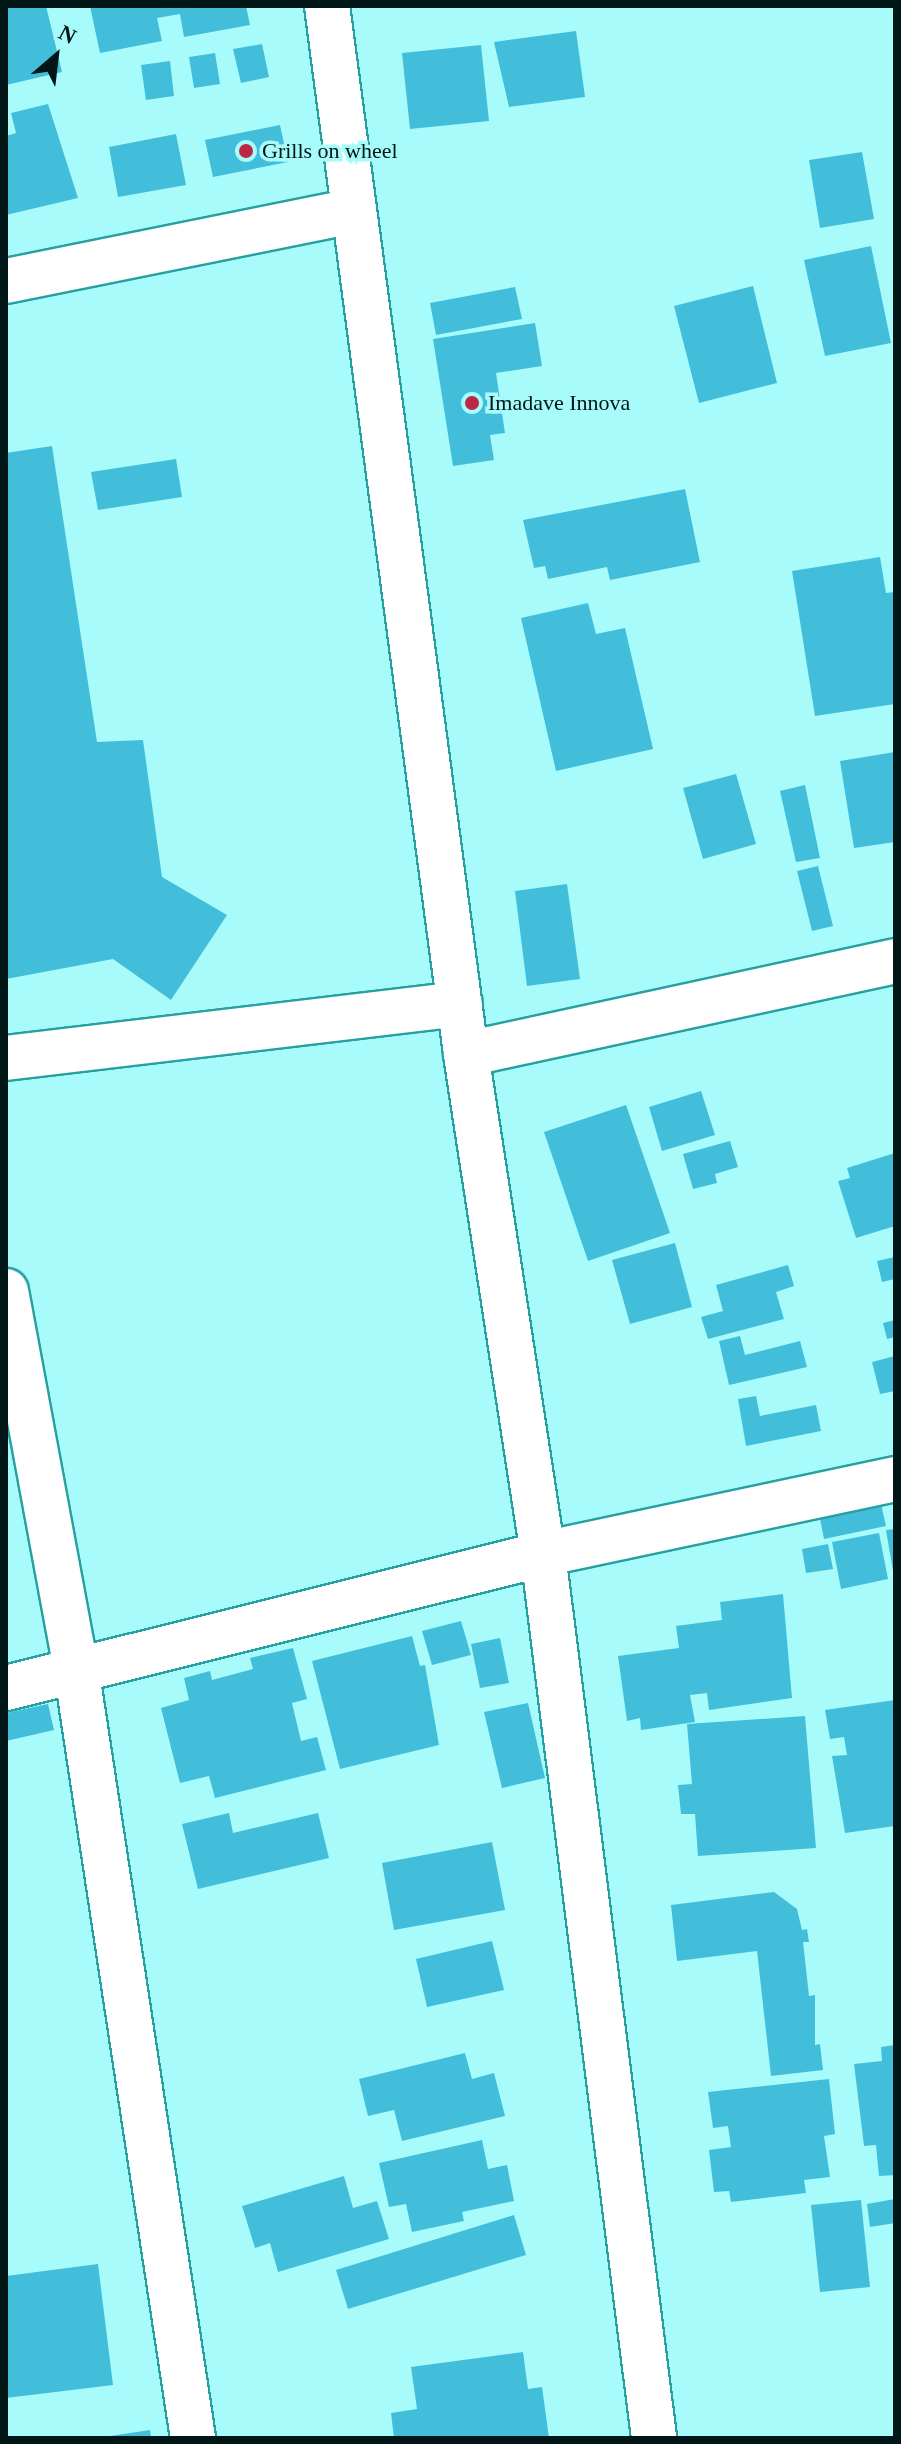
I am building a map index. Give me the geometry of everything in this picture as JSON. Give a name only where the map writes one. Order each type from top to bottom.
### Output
[{"type":"street","points":[[327,6],[466,1054],[543,1554],[654,2438]]},
{"type":"street","points":[[6,281],[353,211]]},
{"type":"street","points":[[466,1054],[895,961]]},
{"type":"street","points":[[6,1058],[460,1004]]},
{"type":"street","points":[[6,1291],[76,1668],[193,2438]]},
{"type":"street","points":[[6,1688],[76,1668],[543,1554],[895,1479]]},
{"type":"building","points":[[6,6],[46,6],[62,72],[6,85]]},
{"type":"building","points":[[90,6],[246,6],[250,25],[184,37],[180,14],[157,18],[162,41],[100,53]]},
{"type":"building","points":[[576,31],[585,97],[509,107],[494,42]]},
{"type":"building","points":[[262,44],[269,77],[241,83],[233,49]]},
{"type":"building","points":[[481,45],[489,121],[410,129],[402,53]]},
{"type":"building","points":[[215,53],[220,84],[194,88],[189,57]]},
{"type":"building","points":[[170,61],[174,96],[146,100],[141,65]]},
{"type":"building","points":[[48,104],[78,198],[6,215],[6,136],[16,133],[11,113]]},
{"type":"building","name":"Grills on wheel","points":[[280,125],[288,162],[213,177],[205,140]]},
{"type":"building","points":[[176,134],[186,185],[118,197],[109,147]]},
{"type":"building","points":[[862,152],[874,219],[820,228],[809,160]]},
{"type":"building","points":[[871,246],[891,343],[825,356],[804,260]]},
{"type":"building","points":[[753,286],[777,383],[699,403],[674,306]]},
{"type":"building","points":[[515,287],[522,319],[436,335],[430,303]]},
{"type":"building","name":"Imadave Innova","points":[[535,323],[542,366],[496,373],[505,433],[490,435],[494,460],[453,466],[433,339]]},
{"type":"building","points":[[52,446],[97,742],[143,740],[162,877],[227,915],[171,1000],[113,959],[6,979],[6,453]]},
{"type":"building","points":[[176,459],[182,497],[98,510],[91,472]]},
{"type":"building","points":[[685,489],[700,562],[610,580],[607,567],[548,579],[545,566],[534,568],[523,520]]},
{"type":"building","points":[[880,557],[886,593],[895,592],[895,704],[815,716],[792,571]]},
{"type":"building","points":[[588,603],[596,634],[625,628],[653,749],[556,771],[521,618]]},
{"type":"building","points":[[895,752],[895,842],[854,848],[840,761]]},
{"type":"building","points":[[736,774],[756,844],[703,859],[683,788]]},
{"type":"building","points":[[805,785],[820,858],[796,862],[780,791]]},
{"type":"building","points":[[818,866],[833,926],[812,931],[797,871]]},
{"type":"building","points":[[567,884],[580,979],[527,986],[515,891]]},
{"type":"building","points":[[701,1091],[715,1135],[662,1151],[649,1107]]},
{"type":"building","points":[[626,1105],[670,1233],[588,1261],[544,1132]]},
{"type":"building","points":[[730,1141],[738,1167],[715,1174],[717,1183],[693,1189],[683,1154]]},
{"type":"building","points":[[895,1153],[895,1226],[856,1238],[838,1181],[850,1178],[847,1168]]},
{"type":"building","points":[[675,1243],[692,1307],[630,1324],[612,1260]]},
{"type":"building","points":[[895,1257],[895,1279],[882,1282],[877,1261]]},
{"type":"building","points":[[788,1265],[794,1286],[776,1292],[784,1319],[708,1339],[701,1317],[723,1311],[716,1285]]},
{"type":"building","points":[[895,1320],[895,1337],[887,1339],[883,1323]]},
{"type":"building","points":[[740,1336],[745,1355],[800,1341],[807,1367],[729,1385],[719,1341]]},
{"type":"building","points":[[895,1356],[895,1391],[880,1394],[872,1362]]},
{"type":"building","points":[[756,1396],[760,1416],[816,1405],[821,1431],[746,1446],[738,1399]]},
{"type":"building","points":[[879,1495],[886,1526],[824,1539],[818,1508]]},
{"type":"building","points":[[895,1529],[895,1571],[893,1571],[886,1530]]},
{"type":"building","points":[[879,1533],[888,1579],[841,1589],[832,1542]]},
{"type":"building","points":[[828,1544],[833,1569],[806,1573],[802,1549]]},
{"type":"building","points":[[783,1594],[792,1698],[709,1710],[707,1693],[690,1695],[695,1722],[641,1730],[640,1718],[627,1721],[618,1656],[679,1648],[676,1626],[722,1620],[720,1602]]},
{"type":"building","points":[[461,1621],[471,1655],[432,1665],[422,1631]]},
{"type":"building","points":[[412,1636],[420,1666],[425,1665],[439,1745],[340,1769],[312,1661]]},
{"type":"building","points":[[500,1638],[509,1683],[480,1688],[471,1644]]},
{"type":"building","points":[[293,1648],[307,1699],[292,1703],[301,1741],[317,1737],[326,1770],[215,1798],[209,1776],[180,1783],[161,1708],[189,1700],[184,1678],[210,1671],[212,1680],[253,1669],[250,1658]]},
{"type":"building","points":[[895,1700],[895,1826],[845,1833],[832,1756],[847,1755],[844,1737],[830,1739],[825,1710]]},
{"type":"building","points":[[528,1703],[545,1778],[502,1788],[484,1712]]},
{"type":"building","points":[[48,1704],[54,1730],[6,1741],[6,1713]]},
{"type":"building","points":[[805,1716],[816,1848],[698,1856],[695,1814],[681,1814],[678,1785],[692,1784],[687,1724]]},
{"type":"building","points":[[229,1813],[233,1833],[318,1813],[329,1858],[198,1889],[182,1824]]},
{"type":"building","points":[[492,1842],[505,1910],[394,1930],[382,1863]]},
{"type":"building","points":[[774,1892],[797,1909],[802,1930],[807,1929],[809,1942],[803,1942],[809,1996],[815,1995],[815,2045],[820,2044],[823,2070],[771,2076],[757,1951],[677,1961],[671,1905]]},
{"type":"building","points":[[492,1941],[504,1990],[427,2007],[416,1959]]},
{"type":"building","points":[[895,2045],[895,2175],[879,2176],[876,2145],[864,2146],[854,2064],[882,2061],[881,2047]]},
{"type":"building","points":[[465,2053],[472,2079],[494,2073],[505,2116],[402,2141],[394,2110],[368,2116],[359,2079]]},
{"type":"building","points":[[829,2079],[835,2134],[824,2136],[830,2177],[804,2180],[806,2193],[731,2202],[729,2191],[714,2192],[709,2150],[731,2147],[728,2126],[713,2128],[708,2092]]},
{"type":"building","points":[[482,2140],[488,2169],[507,2165],[514,2201],[462,2212],[464,2221],[412,2232],[406,2204],[389,2207],[379,2163]]},
{"type":"building","points":[[344,2176],[353,2208],[377,2201],[389,2239],[278,2272],[270,2243],[255,2248],[242,2206]]},
{"type":"building","points":[[895,2199],[895,2223],[870,2227],[867,2204]]},
{"type":"building","points":[[861,2200],[870,2287],[820,2292],[811,2205]]},
{"type":"building","points":[[514,2215],[526,2255],[348,2309],[336,2270]]},
{"type":"building","points":[[98,2264],[113,2385],[6,2398],[6,2276]]},
{"type":"building","points":[[523,2352],[528,2389],[542,2387],[549,2438],[394,2438],[391,2413],[417,2409],[411,2367]]},
{"type":"building","points":[[150,2430],[151,2438],[110,2438],[110,2436]]},
{"type":"place","name":"Grills on wheel","points":[[246,151]]},
{"type":"place","name":"Imadave Innova","points":[[472,403]]}]
